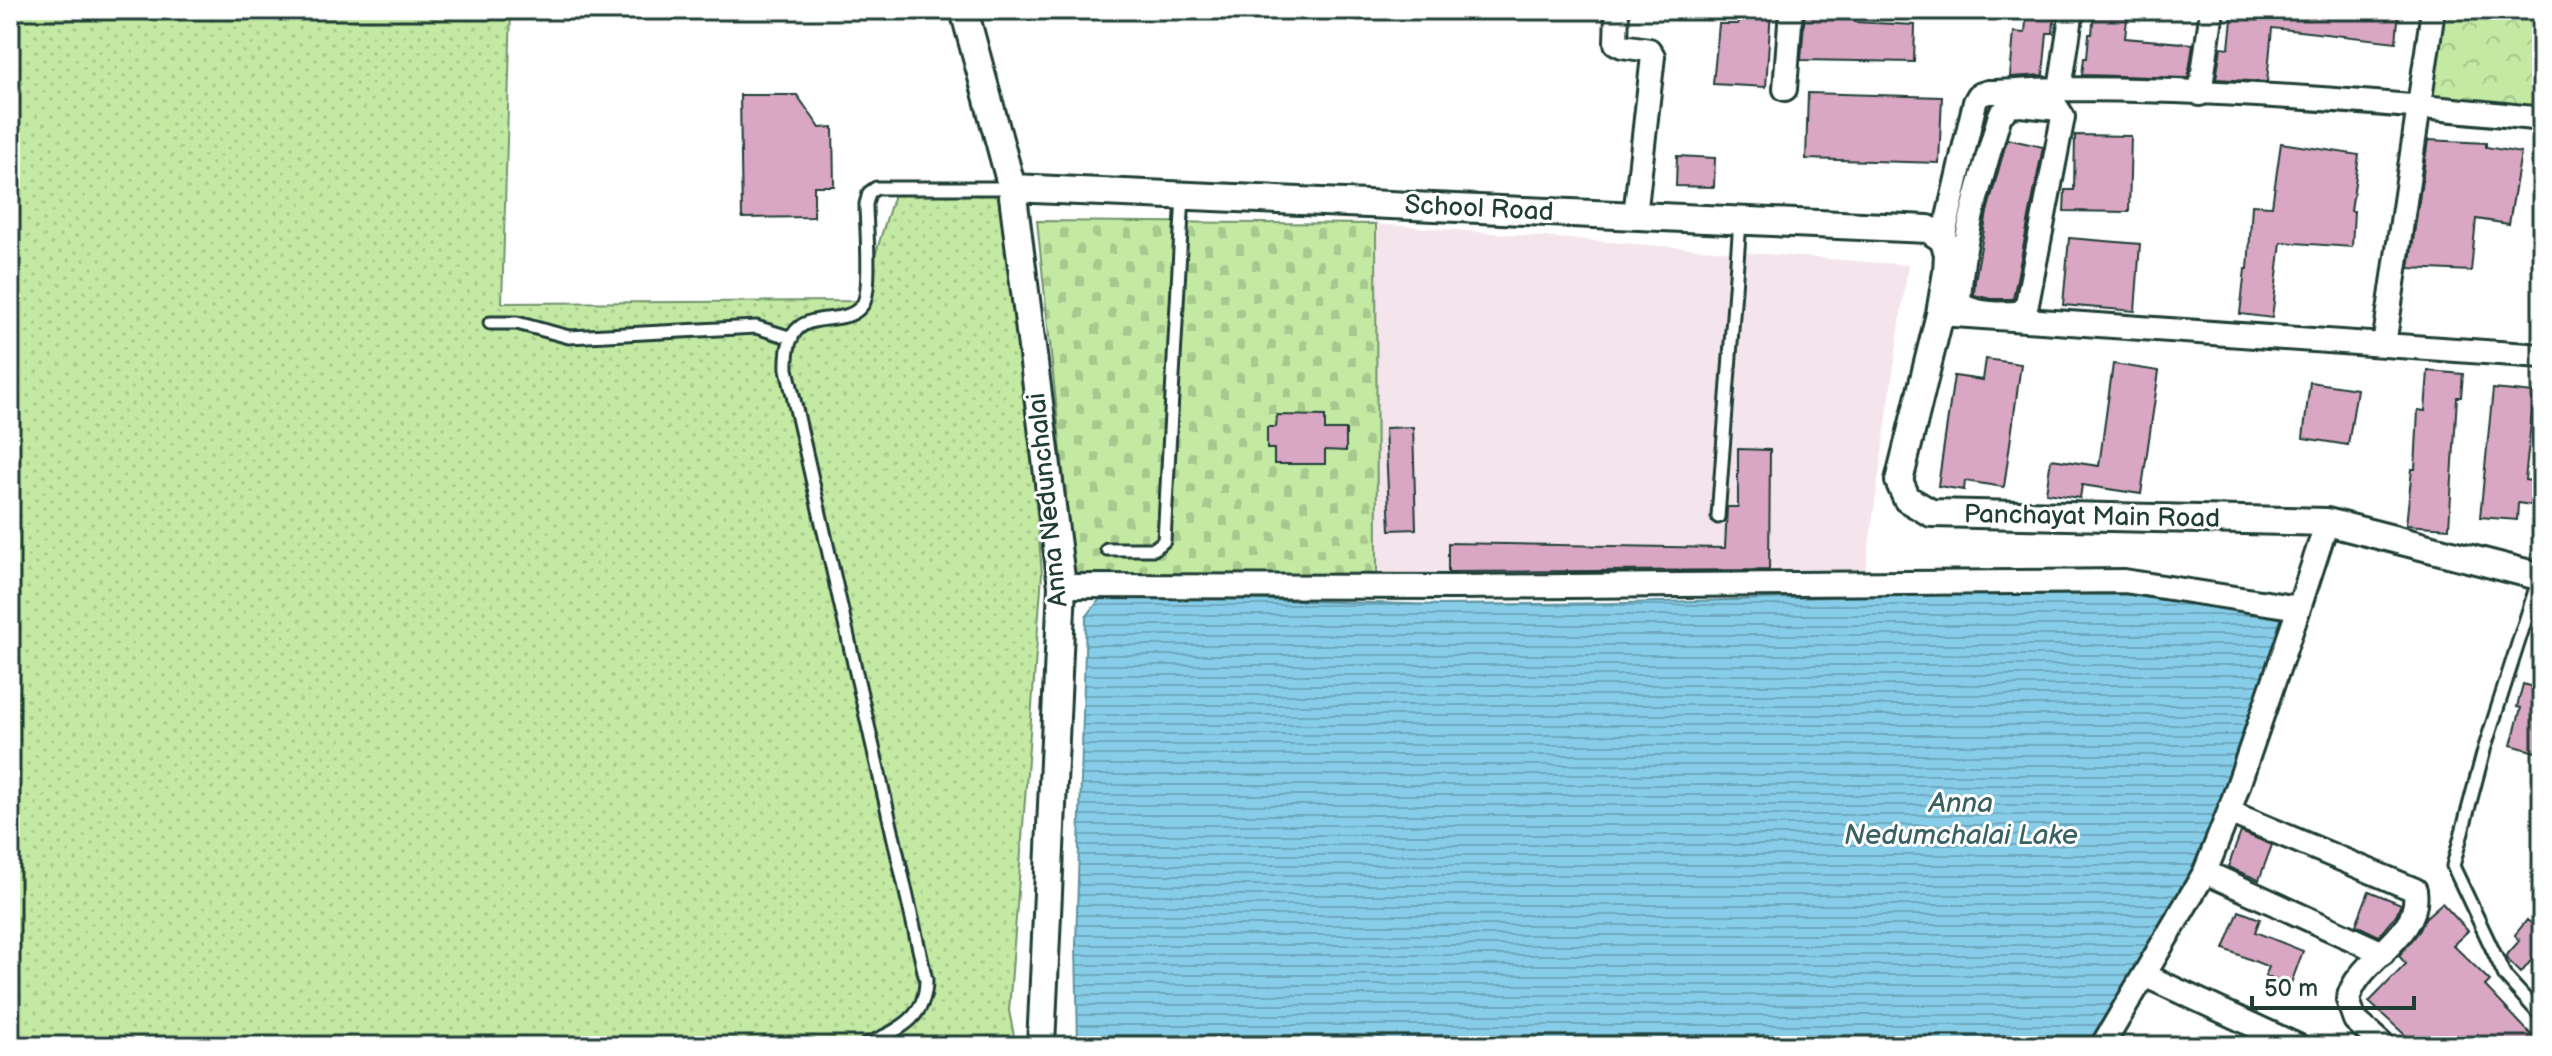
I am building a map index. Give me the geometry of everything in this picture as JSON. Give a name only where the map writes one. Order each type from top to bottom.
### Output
[{"type":"street","name":"Anna Nedunchalai","points":[[964,10],[1012,188],[1062,586],[1041,1046]]},
{"type":"street","points":[[1617,10],[1616,43],[1649,50],[1653,56],[1635,216]]},
{"type":"street","points":[[1785,89],[1791,10]]},
{"type":"street","points":[[2060,89],[2072,10]]},
{"type":"street","points":[[2200,94],[2212,10]]},
{"type":"street","points":[[2384,345],[2433,10]]},
{"type":"street","points":[[1955,225],[2000,115],[2010,106],[2058,109],[2063,117],[2059,140],[2027,304],[2022,312],[2011,314],[1967,309],[1959,304],[1955,225],[1975,102],[1979,95],[1988,92],[2060,89],[2200,94],[2418,106],[2542,119]]},
{"type":"street","name":"School Road","points":[[1012,188],[1928,229],[1955,225]]},
{"type":"street","name":"Panchayat Main Road","points":[[1955,225],[1940,314],[1899,481],[1907,499],[1931,513],[2327,522],[2541,577]]},
{"type":"street","points":[[1940,314],[2542,356]]},
{"type":"street","points":[[2102,1046],[2205,872],[2229,812],[2327,522]]},
{"type":"street","points":[[1062,586],[1470,587],[2124,581],[2299,608]]},
{"type":"street","points":[[2229,812],[2415,890],[2410,922],[2355,983],[2348,1000],[2355,1020],[2384,1046]]},
{"type":"street","points":[[2205,872],[2383,953]]},
{"type":"street","points":[[2144,975],[2298,1046]]},
{"type":"lane","points":[[864,1046],[915,1016],[923,1006],[926,980],[787,369],[787,354],[792,338],[807,322],[848,315],[862,306],[867,289],[866,204],[869,193],[876,188],[1012,188]]},
{"type":"lane","points":[[1107,549],[1154,549],[1164,541],[1183,195]]},
{"type":"lane","points":[[1718,517],[1740,221]]},
{"type":"lane","points":[[490,323],[517,323],[569,337],[756,327],[792,338]]},
{"type":"lane","points":[[2541,577],[2484,750],[2453,866],[2505,976],[2542,1017]]},
{"type":"shaded area","points":[[1376,224],[1908,265],[1865,575],[1377,578]]},
{"type":"green space","points":[[10,10],[511,10],[502,303],[861,301],[896,188],[1009,192],[1042,574],[1009,1011],[1016,1046],[10,1046]]},
{"type":"green space","points":[[2444,10],[2542,10],[2542,109],[2432,97]]},
{"type":"green space","points":[[1037,221],[1376,224],[1377,578],[1074,575]]},
{"type":"water","name":"Anna Nedumchalai Lake","points":[[1964,588],[2143,591],[2285,618],[2198,865],[2092,1046],[1078,1046],[1076,945],[1086,617],[1103,595],[1442,605],[1936,594]]},
{"type":"building","points":[[1738,10],[1771,10],[1766,87],[1713,84],[1719,24],[1738,24]]},
{"type":"building","points":[[1805,10],[1855,10],[1855,22],[1915,25],[1914,62],[1801,60]]},
{"type":"building","points":[[2027,10],[2055,10],[2053,33],[2047,33],[2043,75],[2010,77],[2014,32],[2025,33]]},
{"type":"building","points":[[2094,10],[2128,10],[2125,38],[2193,44],[2188,78],[2082,75]]},
{"type":"building","points":[[2233,10],[2399,10],[2396,42],[2272,28],[2267,82],[2216,79],[2221,47],[2229,48]]},
{"type":"building","points":[[1808,93],[1942,97],[1939,163],[1806,159]]},
{"type":"building","points":[[740,95],[797,95],[820,128],[833,127],[834,186],[814,186],[814,217],[742,218]]},
{"type":"building","points":[[2075,135],[2131,136],[2129,212],[2064,211],[2065,190],[2074,190]]},
{"type":"building","points":[[2007,139],[2043,147],[2013,299],[1991,299],[1974,295],[1975,281],[1987,212]]},
{"type":"building","points":[[2428,140],[2486,143],[2486,147],[2521,153],[2509,224],[2476,219],[2471,271],[2409,268]]},
{"type":"building","points":[[2281,143],[2359,155],[2351,211],[2354,211],[2352,247],[2281,242],[2272,318],[2240,314],[2245,269],[2248,269],[2252,205],[2272,206]]},
{"type":"building","points":[[1677,156],[1715,158],[1714,187],[1676,186]]},
{"type":"building","points":[[2069,238],[2140,244],[2135,311],[2063,305]]},
{"type":"building","points":[[1986,359],[2021,364],[2004,487],[1965,481],[1964,490],[1938,486],[1954,376],[1983,380]]},
{"type":"building","points":[[2113,364],[2159,371],[2141,494],[2082,485],[2080,498],[2046,493],[2051,459],[2099,466]]},
{"type":"building","points":[[2428,371],[2463,374],[2461,397],[2457,397],[2449,528],[2406,525],[2412,469],[2415,469],[2418,410],[2425,411]]},
{"type":"building","points":[[2310,382],[2357,389],[2348,445],[2303,438]]},
{"type":"building","points":[[2493,389],[2534,393],[2525,480],[2542,482],[2542,499],[2538,498],[2537,506],[2518,503],[2517,520],[2480,517]]},
{"type":"building","points":[[1277,415],[1325,416],[1325,430],[1346,430],[1346,451],[1325,450],[1325,464],[1274,464],[1274,449],[1267,449],[1267,427],[1276,427]]},
{"type":"building","points":[[1413,427],[1416,529],[1390,530],[1385,428]]},
{"type":"building","points":[[1738,449],[1770,450],[1769,570],[1448,572],[1448,543],[1725,548],[1727,507],[1738,507]]},
{"type":"building","points":[[2523,684],[2542,690],[2542,754],[2511,745],[2521,708],[2517,707]]},
{"type":"building","points":[[2241,832],[2272,845],[2259,880],[2228,867]]},
{"type":"building","points":[[2369,891],[2401,904],[2379,936],[2356,925]]},
{"type":"building","points":[[2442,903],[2468,931],[2453,945],[2490,981],[2485,986],[2542,1046],[2491,1046],[2478,1034],[2467,1046],[2417,1046],[2369,1002],[2406,964],[2399,956],[2420,930],[2425,918]]},
{"type":"building","points":[[2239,911],[2260,919],[2255,932],[2303,951],[2290,986],[2265,976],[2269,967],[2224,949]]},
{"type":"building","points":[[2527,920],[2542,932],[2542,947],[2521,973],[2505,957],[2520,940],[2515,935]]}]
